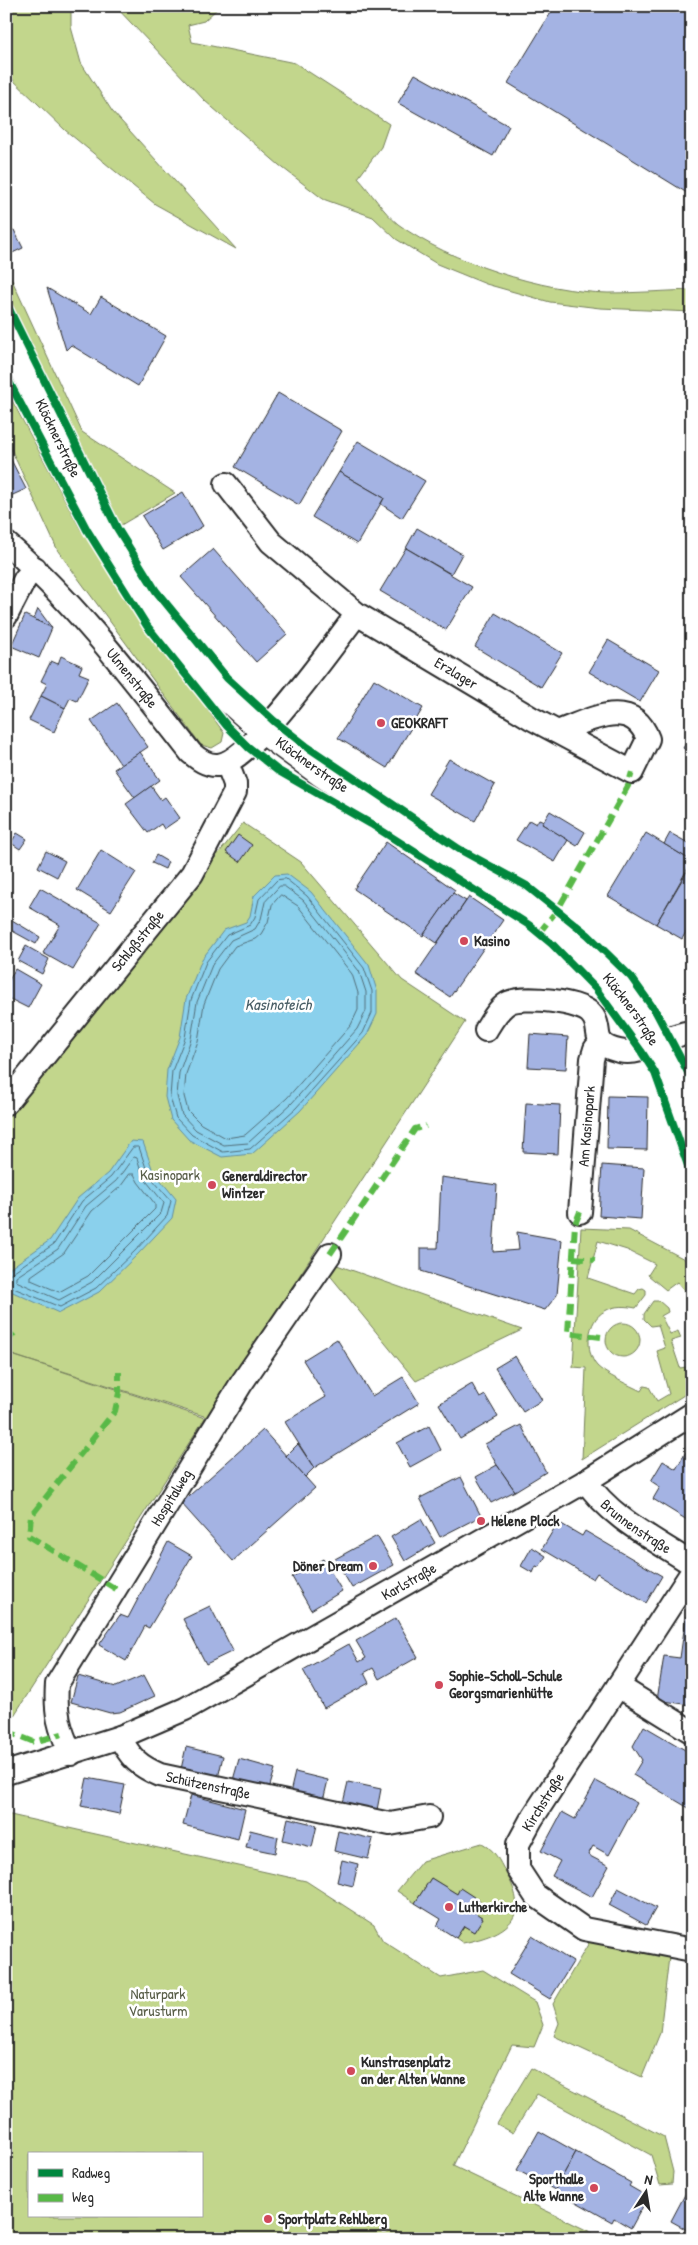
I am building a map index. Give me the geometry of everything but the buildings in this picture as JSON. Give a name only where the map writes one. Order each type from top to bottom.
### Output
[{"type":"main road","name":"Klöcknerstraße","points":[[6,331],[107,539],[152,609],[225,696],[265,732],[322,772],[549,920],[602,970],[639,1017],[655,1044],[692,1128]]},
{"type":"street","name":"Erzlager","points":[[226,484],[271,542],[357,614],[557,732]]},
{"type":"street","name":"Ulmenstraße","points":[[6,543],[36,568],[112,652],[191,753],[208,764],[218,765],[227,763]]},
{"type":"street","points":[[6,616],[25,579],[36,568]]},
{"type":"street","points":[[227,763],[265,732],[357,614]]},
{"type":"street","name":"Schloßstraße","points":[[6,1103],[192,874],[235,792],[235,784],[227,763]]},
{"type":"street","points":[[486,1030],[497,1013],[510,1002],[518,1000],[567,1003],[578,1006],[593,1015],[597,1034],[601,1042],[609,1048],[620,1051],[632,1052],[678,1034],[692,1032]]},
{"type":"street","name":"Am Kasinopark","points":[[580,1212],[592,1059],[595,1049],[601,1042]]},
{"type":"street","name":"Hospitalweg","points":[[71,1754],[62,1734],[55,1707],[57,1684],[240,1384],[330,1254]]},
{"type":"street","name":"Karlstraße","points":[[120,1738],[185,1709],[586,1481],[692,1414]]},
{"type":"street","name":"Brunnenstraße","points":[[586,1481],[595,1495],[612,1510],[692,1564]]},
{"type":"street","name":"Kirchstraße","points":[[692,1572],[531,1820],[518,1844],[518,1869],[535,1895],[584,1928],[692,1950]]},
{"type":"street","points":[[618,1686],[692,1732]]},
{"type":"street","points":[[6,1773],[120,1738]]},
{"type":"street","name":"Schützenstraße","points":[[120,1738],[126,1751],[142,1768],[160,1775],[390,1824],[429,1817]]},
{"type":"green space","points":[[6,6],[71,6],[71,27],[81,63],[112,111],[236,249],[155,204],[65,130],[10,77],[6,71]]},
{"type":"green space","points":[[115,6],[220,6],[204,21],[188,25],[192,42],[295,63],[389,124],[381,147],[358,178],[382,208],[398,224],[443,251],[498,272],[555,287],[608,293],[692,290],[692,312],[600,308],[550,302],[486,284],[437,264],[396,239],[373,217],[323,199],[279,165],[205,101]]},
{"type":"green space","points":[[6,267],[82,432],[175,493],[121,525],[6,292]]},
{"type":"green space","points":[[6,389],[81,530],[224,733],[222,742],[212,748],[201,745],[58,551],[6,438]]},
{"type":"green space","name":"Kasinopark","points":[[243,823],[301,862],[402,980],[465,1022],[207,1417],[9,1354],[205,1418],[6,1728],[6,1118]]},
{"type":"green space","points":[[581,1228],[629,1230],[692,1263],[692,1299],[677,1282],[666,1290],[648,1275],[655,1264],[627,1250],[598,1241],[588,1278],[635,1294],[639,1289],[643,1288],[646,1290],[646,1295],[636,1308],[624,1306],[609,1309],[599,1315],[594,1321],[589,1336],[590,1352],[593,1360],[601,1369],[630,1386],[641,1391],[644,1386],[649,1387],[657,1401],[669,1394],[657,1351],[665,1348],[658,1325],[651,1326],[644,1319],[644,1314],[653,1301],[659,1301],[667,1308],[668,1312],[661,1316],[670,1334],[678,1331],[681,1338],[671,1341],[680,1368],[692,1366],[692,1390],[582,1459],[586,1368],[573,1367]]},
{"type":"green space","points":[[334,1264],[522,1330],[416,1381],[328,1273]]},
{"type":"green space","points":[[623,1323],[635,1328],[640,1340],[635,1352],[623,1357],[611,1352],[606,1340],[611,1328]]},
{"type":"green space","name":"Naturpark Varusturm","points":[[6,1814],[306,1881],[374,1925],[383,1941],[441,1978],[483,1970],[535,2002],[543,2025],[534,2047],[512,2045],[453,2166],[605,2239],[6,2239]]},
{"type":"green space","points":[[482,1843],[494,1852],[506,1873],[516,1902],[515,1913],[511,1922],[503,1929],[492,1935],[463,1943],[456,1938],[464,1926],[474,1932],[483,1918],[473,1911],[480,1901],[460,1889],[457,1894],[431,1878],[415,1903],[397,1891],[422,1861]]},
{"type":"green space","points":[[590,1941],[669,1957],[660,2033],[642,2077],[554,2036],[559,2023],[553,2004]]},
{"type":"green space","points":[[531,2068],[664,2137],[673,2172],[672,2184],[660,2185],[651,2155],[537,2094],[513,2133],[497,2124]]},
{"type":"water","name":"Kasinoteich","points":[[287,874],[311,892],[369,965],[377,991],[377,1014],[367,1035],[300,1111],[252,1154],[222,1157],[189,1140],[171,1120],[165,1097],[167,1070],[180,1037],[186,999],[202,959],[224,930],[246,922],[250,916],[254,896],[275,875]]},
{"type":"water","points":[[131,1141],[143,1142],[153,1171],[176,1199],[172,1218],[99,1292],[59,1313],[6,1289],[6,1271],[50,1240],[78,1198],[108,1173]]},
{"type":"marked path","points":[[539,933],[558,909],[628,786],[632,772]]},
{"type":"marked path","points":[[330,1254],[415,1129],[426,1126]]},
{"type":"marked path","points":[[580,1212],[575,1224],[568,1333],[601,1337]]},
{"type":"marked path","points":[[573,1258],[595,1260]]},
{"type":"marked path","points":[[6,1342],[18,1329]]},
{"type":"marked path","points":[[116,1589],[29,1536],[31,1516],[115,1411],[119,1393],[119,1372]]},
{"type":"marked path","points":[[6,1731],[34,1742],[62,1734]]},
{"type":"cycle path","points":[[6,303],[117,528],[156,591],[227,678],[274,721],[306,746],[459,849],[527,886],[588,935],[631,977],[656,1012],[692,1080]]},
{"type":"cycle path","points":[[6,376],[87,530],[147,626],[227,726],[248,747],[277,770],[371,824],[529,925],[552,944],[596,989],[655,1073],[692,1177]]},
{"type":"place","name":"GEOKRAFT","points":[[381,723]]},
{"type":"place","name":"Kasino","points":[[464,941]]},
{"type":"place","name":"Generaldirector Wintzer","points":[[212,1185]]},
{"type":"place","name":"Helene Plock","points":[[481,1521]]},
{"type":"place","name":"Döner Dream","points":[[373,1566]]},
{"type":"place","name":"Sophie-Scholl-Schule Georgsmarienhütte","points":[[439,1685]]},
{"type":"place","name":"Lutherkirche","points":[[449,1907]]},
{"type":"place","name":"Kunstrasenplatz an der Alten Wanne","points":[[351,2071]]},
{"type":"place","name":"Sporthalle Alte Wanne","points":[[594,2188]]},
{"type":"place","name":"Sportplatz Rehlberg","points":[[268,2219]]}]
